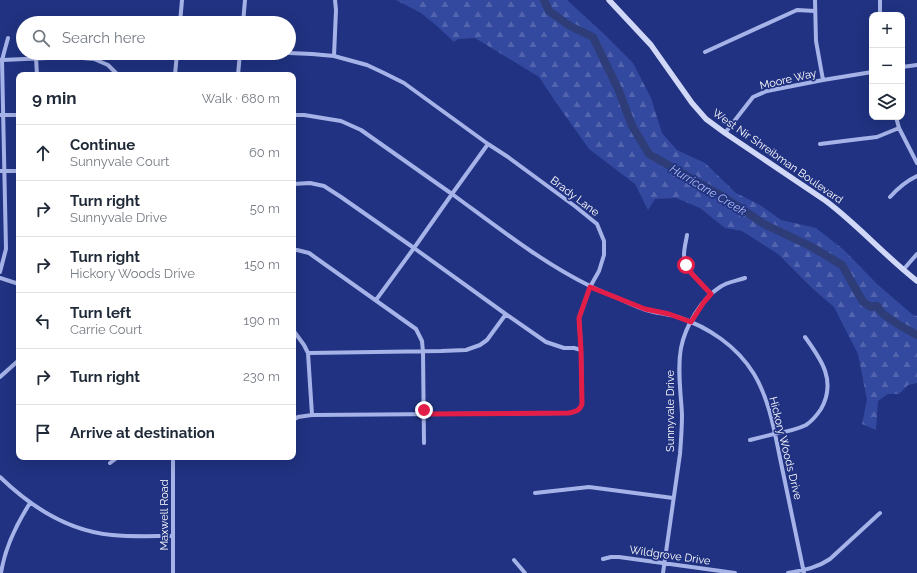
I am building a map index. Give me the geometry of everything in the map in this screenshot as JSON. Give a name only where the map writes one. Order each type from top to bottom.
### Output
[{"type":"main road","name":"West Nir Shreibman Boulevard","points":[[609,0],[651,45],[692,103],[706,119],[826,200],[917,281]]},
{"type":"street","points":[[181,16],[182,0]]},
{"type":"street","points":[[244,16],[245,0]]},
{"type":"street","points":[[334,56],[335,0]]},
{"type":"street","points":[[815,0],[816,41],[823,80]]},
{"type":"street","points":[[880,0],[880,12]]},
{"type":"street","points":[[705,52],[797,10],[815,11]]},
{"type":"street","points":[[0,272],[6,249],[5,199],[2,171],[1,60],[8,38]]},
{"type":"street","name":"Brady Lane","points":[[296,53],[334,56],[367,65],[404,84],[560,194],[597,224],[604,241],[604,255],[599,271],[590,287],[579,318],[582,404],[580,409],[569,413],[424,414]]},
{"type":"street","points":[[1,60],[16,59]]},
{"type":"street","points":[[36,60],[37,72]]},
{"type":"street","points":[[96,60],[108,65],[115,72]]},
{"type":"street","points":[[175,72],[176,60]]},
{"type":"street","points":[[238,72],[239,60]]},
{"type":"street","points":[[905,66],[917,64]]},
{"type":"street","name":"Moore Way","points":[[725,133],[753,98],[767,91],[869,72]]},
{"type":"street","points":[[2,115],[16,115]]},
{"type":"street","name":"Hickory Woods Drive","points":[[296,115],[341,121],[361,130],[547,262],[590,287],[645,309],[669,314],[691,322],[727,344],[737,353],[754,374],[766,402],[775,434],[804,571]]},
{"type":"street","points":[[897,120],[899,128],[917,163]]},
{"type":"street","points":[[820,144],[877,137],[899,128]]},
{"type":"street","points":[[376,300],[488,144]]},
{"type":"street","points":[[2,171],[16,171]]},
{"type":"street","points":[[890,197],[908,180],[917,176]]},
{"type":"street","points":[[296,184],[310,183],[324,186],[546,342],[564,348],[581,350]]},
{"type":"street","points":[[687,235],[684,256],[686,265],[692,274],[711,294]]},
{"type":"street","points":[[296,250],[309,253],[416,329],[422,341],[423,352],[424,443]]},
{"type":"street","points":[[903,270],[917,254]]},
{"type":"street","points":[[0,278],[16,283]]},
{"type":"street","name":"Sunnyvale Drive","points":[[663,573],[680,454],[682,415],[679,361],[684,337],[691,322],[711,294],[728,283],[745,278]]},
{"type":"street","points":[[308,353],[466,350],[480,345],[492,334],[506,314]]},
{"type":"street","points":[[296,334],[308,353],[312,415]]},
{"type":"street","points":[[750,440],[793,430],[807,424],[818,413],[825,399],[828,382],[826,372],[820,358],[805,337]]},
{"type":"street","points":[[0,376],[16,363]]},
{"type":"street","points":[[296,418],[312,415],[424,414]]},
{"type":"street","points":[[110,463],[114,460]]},
{"type":"street","name":"Maxwell Road","points":[[173,460],[173,573]]},
{"type":"street","points":[[0,477],[30,503],[61,521],[86,530],[111,535],[173,536]]},
{"type":"street","points":[[535,493],[589,486],[674,498]]},
{"type":"street","points":[[1,573],[5,554],[14,531],[30,503]]},
{"type":"street","points":[[788,573],[804,571],[823,564],[880,513]]},
{"type":"street","points":[[0,552],[5,554]]},
{"type":"street","name":"Wildgrove Drive","points":[[603,560],[619,557],[735,573]]},
{"type":"street","points":[[514,560],[525,573]]},
{"type":"green space","points":[[396,0],[567,0],[633,63],[651,98],[662,133],[677,150],[705,163],[736,193],[760,205],[781,220],[816,228],[844,250],[877,284],[913,315],[917,316],[917,383],[908,385],[899,394],[888,394],[878,401],[876,430],[862,424],[867,400],[858,354],[834,307],[813,289],[778,254],[742,231],[725,228],[700,208],[676,198],[655,199],[648,210],[635,184],[589,149],[539,77],[475,38],[458,39],[454,42],[421,13]]},
{"type":"waterway","name":"Hurricane Creek","points":[[544,0],[549,11],[570,26],[593,37],[619,91],[632,126],[649,154],[727,199],[764,224],[812,247],[842,265],[863,302],[871,307],[877,306],[883,314],[917,335]]},
{"type":"route","points":[[424,410],[424,414],[569,413],[577,411],[580,409],[582,404],[579,318],[590,287],[645,309],[669,314],[691,322],[697,310],[711,294],[692,274],[686,265]]}]
